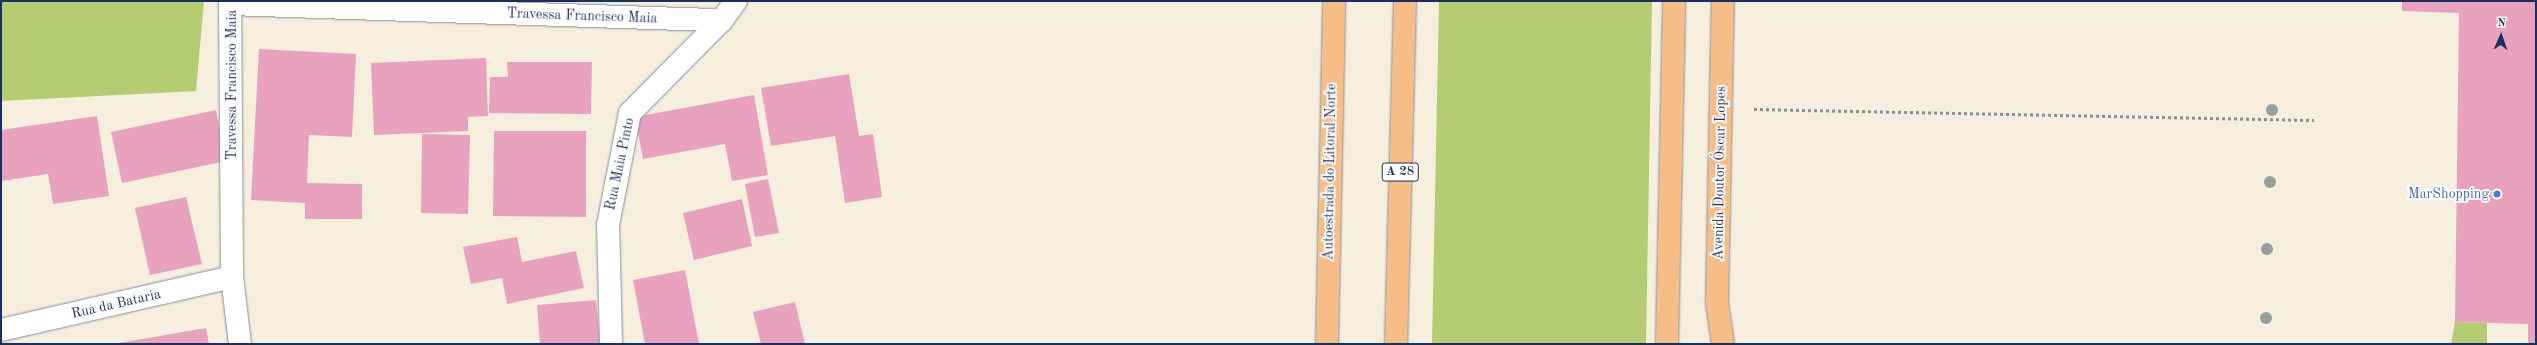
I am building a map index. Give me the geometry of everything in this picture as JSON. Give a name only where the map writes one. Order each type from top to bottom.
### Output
[{"type":"main road","name":"Autoestrada do Litoral Norte","points":[[1327,344],[1334,1]]},
{"type":"main road","name":"A 28","points":[[1396,344],[1405,1]]},
{"type":"main road","points":[[1667,344],[1674,1]]},
{"type":"main road","name":"Avenida Doutor Óscar Lopes","points":[[1723,1],[1717,303],[1723,344]]},
{"type":"street","name":"Rua Maia Pinto","points":[[611,344],[608,225],[630,113],[722,20],[736,1]]},
{"type":"street","name":"Travessa Francisco Maia","points":[[240,344],[232,277],[230,4],[722,20]]},
{"type":"street","name":"Rua da Bataria","points":[[1,330],[232,277]]},
{"type":"path","points":[[1754,109],[2314,120]]},
{"type":"green space","points":[[1,1],[204,1],[196,91],[1,101]]},
{"type":"green space","points":[[1439,1],[1652,1],[1646,344],[1432,344]]},
{"type":"green space","points":[[2455,322],[2487,323],[2487,344],[2451,344]]},
{"type":"building","name":"MarShopping","points":[[2402,1],[2536,1],[2536,344],[2528,344],[2528,324],[2455,322],[2459,13],[2402,11]]},
{"type":"building","points":[[259,49],[356,54],[352,137],[309,135],[307,183],[362,184],[362,219],[305,219],[305,203],[251,200]]},
{"type":"building","points":[[486,58],[488,116],[468,117],[468,131],[374,135],[371,63]]},
{"type":"building","points":[[507,62],[592,62],[591,114],[489,113],[490,77],[508,77]]},
{"type":"building","points":[[849,74],[859,136],[873,134],[882,197],[845,203],[835,136],[771,146],[761,88]]},
{"type":"building","points":[[754,95],[768,175],[732,181],[725,144],[643,159],[635,117]]},
{"type":"building","points":[[216,110],[226,161],[122,183],[111,132]]},
{"type":"building","points":[[97,116],[109,196],[53,204],[48,174],[1,181],[1,130]]},
{"type":"building","points":[[494,131],[586,131],[586,217],[493,216]]},
{"type":"building","points":[[422,134],[470,135],[468,214],[421,213]]},
{"type":"building","points":[[768,179],[779,233],[755,237],[745,184]]},
{"type":"building","points":[[186,197],[202,264],[150,275],[135,208]]},
{"type":"building","points":[[742,199],[752,246],[694,260],[683,213]]},
{"type":"building","points":[[517,237],[522,262],[576,251],[584,288],[507,304],[502,278],[471,284],[463,247]]},
{"type":"building","points":[[685,270],[699,344],[645,344],[633,280]]},
{"type":"building","points":[[596,300],[600,344],[540,344],[537,305]]},
{"type":"building","points":[[795,302],[805,344],[761,344],[753,312]]},
{"type":"building","points":[[206,328],[209,344],[119,344],[119,343]]},
{"type":"place","name":"MarShopping","points":[[2497,194]]}]
